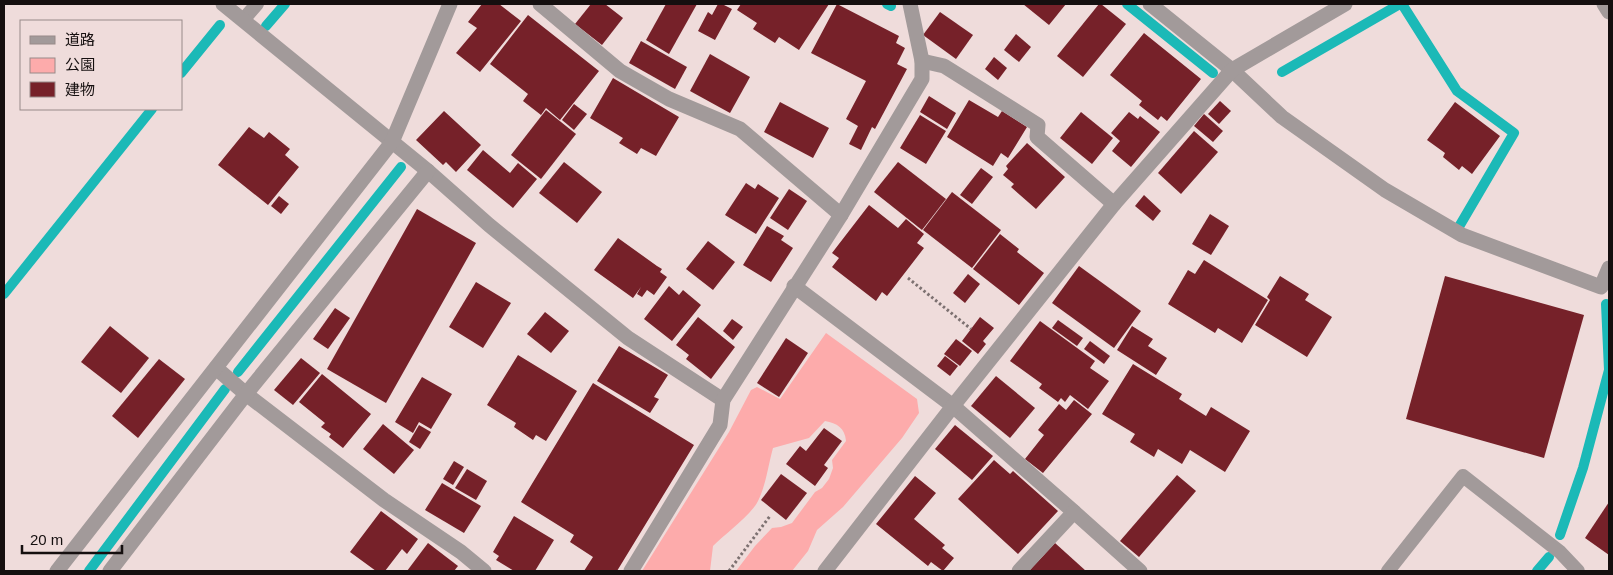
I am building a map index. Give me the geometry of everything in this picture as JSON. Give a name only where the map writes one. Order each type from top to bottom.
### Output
[{"type":"street","points":[[223,4],[428,170],[489,225],[628,338],[723,400]]},
{"type":"street","points":[[57,571],[392,142],[450,4]]},
{"type":"street","points":[[540,4],[620,71],[668,100],[740,129],[841,215]]},
{"type":"street","points":[[631,571],[720,425],[723,400],[841,215],[922,80],[922,61],[909,4]]},
{"type":"street","points":[[1150,4],[1232,70],[1282,117],[1385,190],[1462,235],[1601,287],[1609,268]]},
{"type":"street","points":[[825,571],[953,406],[1114,204],[1232,70],[1345,4]]},
{"type":"street","points":[[1604,4],[1609,12]]},
{"type":"street","points":[[922,61],[944,66],[1038,125],[1037,137],[1114,204]]},
{"type":"street","points":[[110,571],[246,394],[428,170]]},
{"type":"street","points":[[794,286],[953,406],[1140,571]]},
{"type":"street","points":[[216,368],[246,394],[384,500],[461,552],[484,571]]},
{"type":"street","points":[[1019,571],[1074,512]]},
{"type":"lane","points":[[243,20],[256,4]]},
{"type":"lane","points":[[1388,571],[1463,476],[1560,552],[1578,571]]},
{"type":"path","points":[[908,278],[971,329]]},
{"type":"path","points":[[729,571],[770,516]]},
{"type":"green space","points":[[826,333],[917,399],[919,413],[902,438],[843,507],[817,530],[808,551],[792,571],[736,571],[772,528],[792,523],[815,492],[822,488],[829,479],[833,468],[832,460],[846,441],[842,429],[825,421],[809,438],[773,448],[765,482],[758,501],[744,518],[713,546],[710,571],[642,571],[729,432],[751,390],[757,387],[780,399]]},
{"type":"building","points":[[482,4],[499,4],[521,21],[480,72],[456,53],[477,28],[468,22]]},
{"type":"building","points":[[591,4],[605,4],[623,18],[602,45],[575,24]]},
{"type":"building","points":[[666,4],[697,4],[669,54],[646,40]]},
{"type":"building","points":[[718,4],[732,9],[715,40],[698,31],[708,12],[712,15]]},
{"type":"building","points":[[741,4],[829,4],[799,50],[779,37],[775,43],[753,29],[757,23],[737,10]]},
{"type":"building","points":[[837,4],[899,36],[896,43],[905,48],[897,64],[907,69],[875,129],[872,127],[861,150],[849,144],[858,126],[846,119],[866,81],[811,53]]},
{"type":"building","points":[[1023,4],[1066,4],[1049,25]]},
{"type":"building","points":[[1099,4],[1126,24],[1083,77],[1057,56]]},
{"type":"building","points":[[940,12],[973,35],[956,59],[923,35]]},
{"type":"building","points":[[528,15],[599,71],[560,120],[546,108],[541,115],[523,101],[528,94],[490,64]]},
{"type":"building","points":[[1144,33],[1201,79],[1167,121],[1161,116],[1158,120],[1139,105],[1142,101],[1110,75]]},
{"type":"building","points":[[1016,34],[1031,47],[1019,62],[1004,50]]},
{"type":"building","points":[[641,41],[687,67],[675,89],[629,63]]},
{"type":"building","points":[[710,54],[750,77],[730,113],[690,91]]},
{"type":"building","points":[[994,57],[1007,68],[998,80],[985,69]]},
{"type":"building","points":[[613,78],[679,117],[656,156],[641,148],[637,154],[619,143],[623,138],[590,118]]},
{"type":"building","points":[[929,96],[956,113],[947,129],[920,112]]},
{"type":"building","points":[[969,100],[998,117],[1002,111],[1027,127],[1008,158],[1001,153],[993,166],[947,137]]},
{"type":"building","points":[[1220,101],[1231,111],[1219,124],[1208,114]]},
{"type":"building","points":[[780,102],[829,128],[813,158],[764,132]]},
{"type":"building","points":[[1455,102],[1500,136],[1472,174],[1462,166],[1459,170],[1443,157],[1445,153],[1427,140]]},
{"type":"building","points":[[574,104],[587,114],[574,130],[562,120]]},
{"type":"building","points":[[546,110],[576,134],[541,179],[511,155]]},
{"type":"building","points":[[444,111],[481,145],[456,172],[446,162],[443,165],[416,140]]},
{"type":"building","points":[[1081,112],[1113,138],[1092,164],[1060,138]]},
{"type":"building","points":[[1129,112],[1138,119],[1140,116],[1160,132],[1131,167],[1112,151],[1120,141],[1111,133]]},
{"type":"building","points":[[1204,114],[1223,131],[1213,142],[1194,126]]},
{"type":"building","points":[[920,115],[946,131],[926,164],[900,148]]},
{"type":"building","points":[[249,127],[264,138],[269,132],[290,149],[285,155],[299,167],[268,205],[218,165]]},
{"type":"building","points":[[1194,131],[1218,152],[1181,194],[1158,173]]},
{"type":"building","points":[[1027,143],[1065,177],[1036,209],[1011,187],[1014,184],[1003,175],[1008,169],[1006,166]]},
{"type":"building","points":[[483,150],[510,173],[518,163],[537,179],[513,208],[467,170]]},
{"type":"building","points":[[564,162],[602,192],[577,223],[539,193]]},
{"type":"building","points":[[898,162],[946,199],[922,230],[874,192]]},
{"type":"building","points":[[981,168],[993,177],[972,204],[960,195]]},
{"type":"building","points":[[746,183],[755,189],[758,184],[779,198],[756,234],[725,215]]},
{"type":"building","points":[[789,189],[807,201],[788,230],[770,218]]},
{"type":"building","points":[[952,192],[1001,230],[972,268],[923,230]]},
{"type":"building","points":[[1144,195],[1161,211],[1153,221],[1135,206]]},
{"type":"building","points":[[279,196],[289,204],[281,214],[271,206]]},
{"type":"building","points":[[869,205],[898,228],[906,219],[924,234],[917,243],[924,248],[887,296],[882,292],[876,301],[832,267],[839,258],[832,253]]},
{"type":"building","points":[[417,209],[476,243],[386,403],[327,369]]},
{"type":"building","points":[[1210,214],[1229,226],[1211,255],[1192,244]]},
{"type":"building","points":[[767,226],[784,236],[781,240],[793,248],[771,282],[743,265]]},
{"type":"building","points":[[1000,234],[1019,249],[1017,252],[1044,273],[1019,305],[973,269]]},
{"type":"building","points":[[618,238],[662,269],[660,272],[667,277],[654,295],[647,290],[642,297],[637,294],[641,287],[633,298],[594,270]]},
{"type":"building","points":[[708,241],[735,262],[713,290],[686,269]]},
{"type":"building","points":[[1204,260],[1268,300],[1242,343],[1218,328],[1215,333],[1168,304],[1188,270],[1195,274]]},
{"type":"building","points":[[1079,266],[1141,311],[1114,348],[1052,303]]},
{"type":"building","points":[[968,274],[980,284],[965,303],[953,293]]},
{"type":"building","points":[[1280,276],[1309,294],[1305,300],[1332,317],[1307,357],[1255,325],[1270,300],[1267,297]]},
{"type":"building","points":[[1445,276],[1584,315],[1544,458],[1406,419]]},
{"type":"building","points":[[476,282],[511,303],[483,348],[449,327]]},
{"type":"building","points":[[669,286],[679,295],[683,290],[701,305],[672,341],[644,319]]},
{"type":"building","points":[[335,308],[350,318],[328,349],[313,339]]},
{"type":"building","points":[[545,312],[569,331],[551,353],[527,334]]},
{"type":"building","points":[[698,317],[735,347],[711,379],[686,359],[689,355],[676,345]]},
{"type":"building","points":[[980,317],[994,328],[983,341],[986,344],[978,354],[962,341]]},
{"type":"building","points":[[732,319],[743,327],[733,340],[723,331]]},
{"type":"building","points":[[1058,320],[1083,338],[1077,346],[1052,328]]},
{"type":"building","points":[[1040,321],[1095,361],[1090,368],[1109,381],[1088,409],[1070,395],[1065,402],[1061,398],[1058,402],[1039,388],[1042,384],[1010,361]]},
{"type":"building","points":[[110,326],[149,358],[121,393],[81,362]]},
{"type":"building","points":[[1132,326],[1153,339],[1148,346],[1167,358],[1156,375],[1117,350]]},
{"type":"building","points":[[786,338],[808,353],[779,397],[757,383]]},
{"type":"building","points":[[956,339],[972,351],[960,366],[944,354]]},
{"type":"building","points":[[1090,341],[1110,356],[1104,364],[1084,349]]},
{"type":"building","points":[[619,346],[668,375],[654,397],[659,399],[650,413],[597,381]]},
{"type":"building","points":[[518,355],[577,391],[546,441],[536,435],[533,440],[514,427],[516,423],[487,405]]},
{"type":"building","points":[[945,356],[958,366],[950,376],[937,366]]},
{"type":"building","points":[[301,358],[320,373],[293,405],[274,390]]},
{"type":"building","points":[[159,359],[185,379],[138,438],[112,416]]},
{"type":"building","points":[[1133,364],[1182,394],[1179,399],[1206,416],[1211,407],[1250,431],[1225,472],[1190,450],[1182,464],[1158,449],[1154,457],[1130,442],[1135,434],[1102,414]]},
{"type":"building","points":[[322,374],[371,414],[343,448],[329,437],[331,434],[321,427],[325,423],[299,402]]},
{"type":"building","points":[[996,376],[1035,408],[1010,438],[971,406]]},
{"type":"building","points":[[422,377],[452,394],[431,429],[419,422],[413,433],[395,422]]},
{"type":"building","points":[[593,383],[694,445],[617,571],[584,571],[593,557],[570,542],[574,535],[521,502]]},
{"type":"building","points":[[1074,400],[1092,414],[1043,473],[1025,459],[1044,435],[1038,430],[1059,404],[1066,410]]},
{"type":"building","points":[[383,424],[414,450],[394,474],[363,449]]},
{"type":"building","points":[[419,425],[431,432],[420,449],[409,442]]},
{"type":"building","points":[[955,425],[993,456],[972,480],[935,449]]},
{"type":"building","points":[[824,428],[842,441],[824,465],[828,468],[815,486],[786,464],[800,446],[806,451]]},
{"type":"building","points":[[994,460],[1010,474],[1013,471],[1058,511],[1018,554],[958,499]]},
{"type":"building","points":[[454,461],[464,467],[453,485],[443,479]]},
{"type":"building","points":[[467,469],[487,481],[476,500],[455,488]]},
{"type":"building","points":[[781,474],[807,493],[786,520],[761,500]]},
{"type":"building","points":[[1177,475],[1196,491],[1139,557],[1120,541]]},
{"type":"building","points":[[915,476],[936,493],[914,519],[945,545],[942,548],[954,558],[943,571],[931,562],[928,566],[876,524]]},
{"type":"building","points":[[442,483],[481,506],[464,533],[425,510]]},
{"type":"building","points":[[1609,502],[1609,555],[1585,538]]},
{"type":"building","points":[[381,511],[418,539],[407,554],[402,549],[385,571],[376,571],[350,552]]},
{"type":"building","points":[[514,516],[554,540],[535,571],[514,571],[496,560],[499,556],[493,552]]},
{"type":"building","points":[[428,543],[458,566],[454,571],[407,571]]},
{"type":"building","points":[[1055,543],[1086,571],[1029,571]]},
{"type":"waterway","points":[[266,26],[285,4]]},
{"type":"waterway","points":[[887,4],[891,6]]},
{"type":"waterway","points":[[1127,4],[1213,73]]},
{"type":"waterway","points":[[1282,72],[1400,4]]},
{"type":"waterway","points":[[1402,4],[1457,91],[1514,133],[1460,225]]},
{"type":"waterway","points":[[182,72],[220,25]]},
{"type":"waterway","points":[[4,294],[151,110]]},
{"type":"waterway","points":[[238,372],[401,167]]},
{"type":"waterway","points":[[1560,535],[1583,468],[1609,370],[1606,304]]},
{"type":"waterway","points":[[89,571],[225,389]]},
{"type":"waterway","points":[[1537,571],[1549,557]]}]
